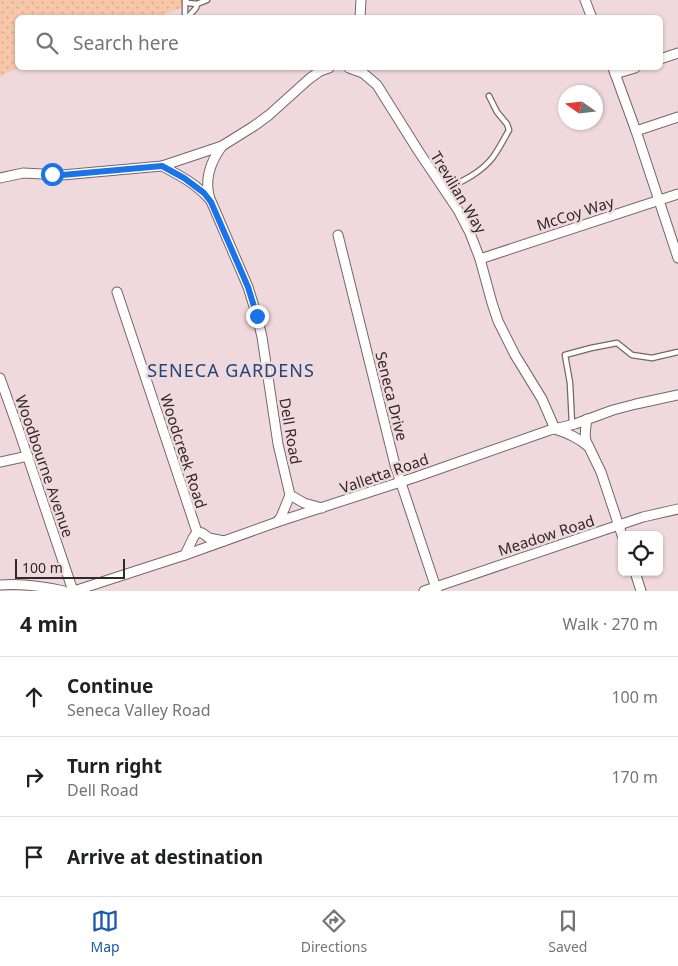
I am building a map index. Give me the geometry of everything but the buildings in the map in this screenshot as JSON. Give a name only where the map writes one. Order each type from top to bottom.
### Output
[{"type":"street","points":[[360,15],[361,0]]},
{"type":"street","points":[[585,0],[591,15]]},
{"type":"street","points":[[663,58],[678,54]]},
{"type":"street","points":[[0,178],[23,173],[62,175],[162,166],[222,146],[269,115],[314,75],[325,70]]},
{"type":"street","name":"Trevilian Way","points":[[356,70],[364,73],[377,86],[458,210],[470,233],[480,259],[498,321],[515,355],[542,400],[555,429]]},
{"type":"street","points":[[614,71],[678,258]]},
{"type":"street","points":[[636,131],[678,117]]},
{"type":"street","name":"Dell Road","points":[[222,146],[213,161],[208,189],[211,202],[248,287],[257,316],[262,337],[278,444],[290,495]]},
{"type":"street","name":"Dell Road","points":[[162,166],[184,178],[204,193],[211,202]]},
{"type":"street","name":"McCoy Way","points":[[480,259],[678,194]]},
{"type":"street","name":"Seneca Drive","points":[[338,235],[400,482],[436,589]]},
{"type":"street","name":"Woodcreek Road","points":[[117,292],[196,532],[185,555]]},
{"type":"street","name":"Woodbourne Avenue","points":[[0,378],[73,591]]},
{"type":"street","name":"Valletta Road","points":[[73,591],[100,584],[277,522],[612,410],[678,395]]},
{"type":"street","points":[[587,419],[585,436],[601,472],[621,531]]},
{"type":"street","points":[[555,429],[571,434],[589,447]]},
{"type":"street","points":[[0,462],[28,456]]},
{"type":"street","points":[[277,522],[290,495],[304,504],[322,508]]},
{"type":"street","name":"Meadow Road","points":[[424,591],[436,589],[643,517],[678,509]]},
{"type":"street","name":"Woodcreek Road","points":[[196,532],[224,542]]},
{"type":"street","points":[[636,576],[641,591]]},
{"type":"street","points":[[0,585],[25,584],[45,586],[64,591]]},
{"type":"lane","points":[[185,0],[188,3],[197,4],[207,0]]},
{"type":"lane","points":[[185,0],[186,15]]},
{"type":"lane","points":[[189,15],[196,8],[197,4]]},
{"type":"lane","points":[[445,190],[475,174],[493,158],[509,130],[488,96]]},
{"type":"lane","points":[[572,424],[570,383],[565,355],[617,344],[632,354],[652,358],[678,352]]},
{"type":"shaded area","points":[[0,0],[205,0],[162,15],[15,15],[15,70],[0,77]]},
{"type":"district","name":"SENECA GARDENS","points":[[231,370]]},
{"type":"route","points":[[52,174],[62,175],[162,166],[184,178],[204,193],[211,202],[248,287],[257,316]]}]
